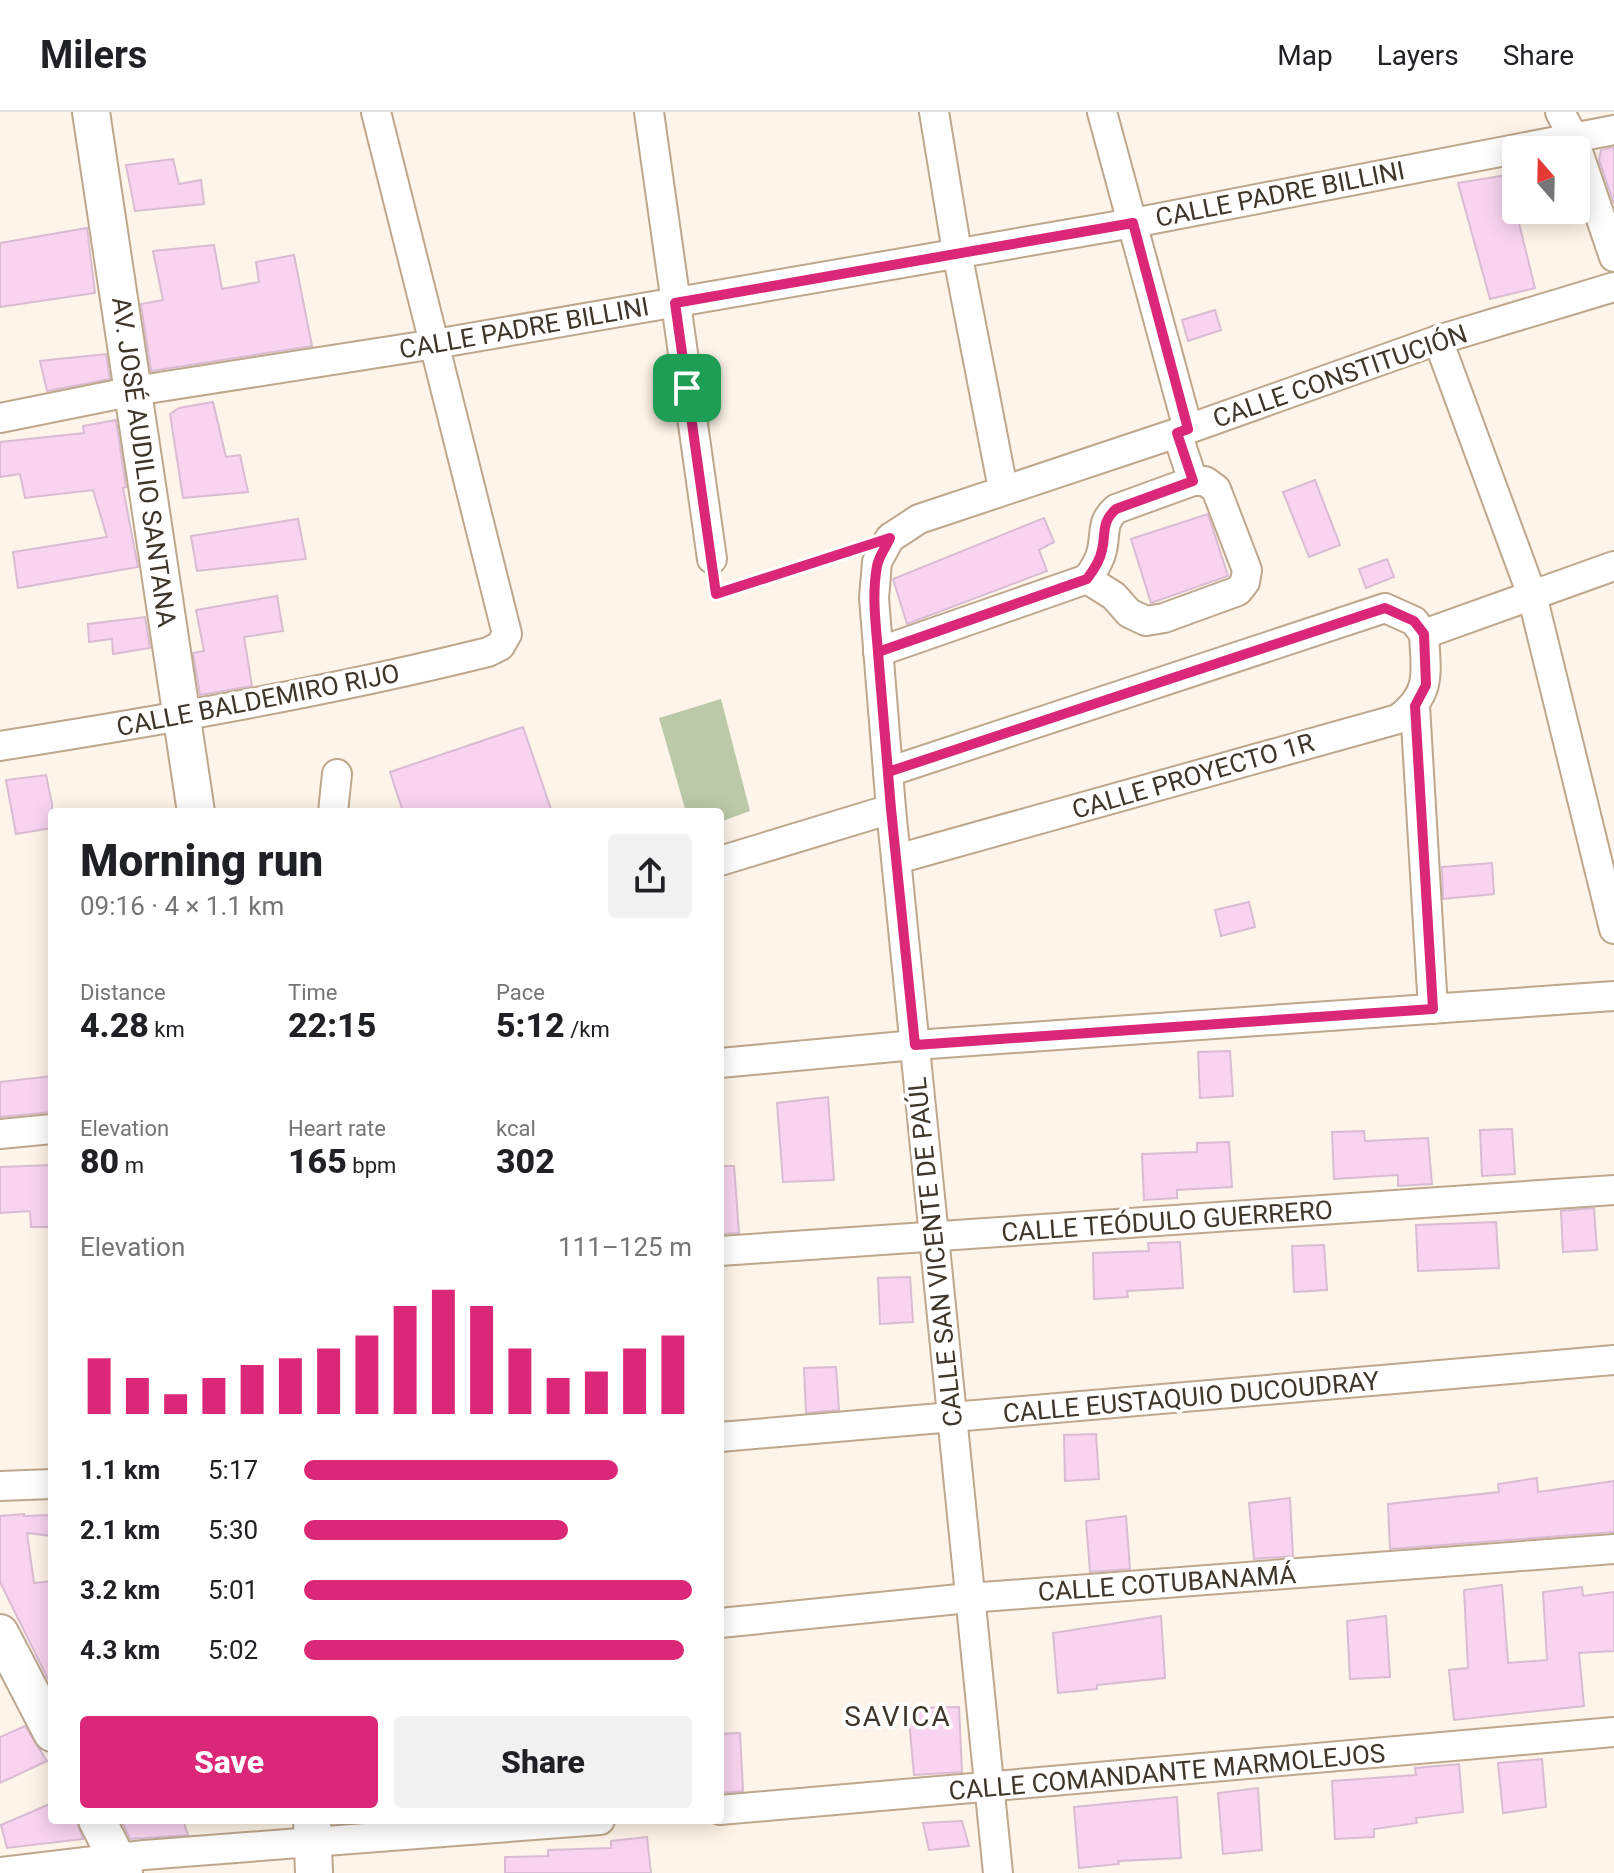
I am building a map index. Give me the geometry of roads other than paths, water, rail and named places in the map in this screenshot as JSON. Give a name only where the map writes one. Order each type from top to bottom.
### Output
[{"type":"main road","name":"AV. JOSÉ AUDILIO SANTANA","points":[[91,112],[195,808]]},
{"type":"main road","points":[[0,1633],[48,1725]]},
{"type":"main road","points":[[99,1824],[120,1865]]},
{"type":"street","points":[[376,112],[435,344]]},
{"type":"street","points":[[649,112],[712,559]]},
{"type":"street","points":[[934,112],[957,252],[1003,489]]},
{"type":"street","points":[[1102,112],[1133,223],[1193,481]]},
{"type":"street","name":"CALLE PADRE BILLINI","points":[[0,418],[134,391],[435,344],[1133,223],[1566,124],[1614,130]]},
{"type":"street","points":[[1566,124],[1614,257]]},
{"type":"street","name":"CALLE CONSTITUCIÓN","points":[[890,538],[919,519],[1003,489],[1182,431],[1438,340],[1614,287]]},
{"type":"street","points":[[1438,340],[1532,595],[1605,847],[1614,929]]},
{"type":"street","name":"CALLE BALDEMIRO RIJO","points":[[0,746],[181,717],[386,678],[488,652],[500,646],[507,634],[435,344]]},
{"type":"street","points":[[878,652],[1087,579],[1102,550],[1103,528],[1108,516],[1116,509],[1193,481],[1205,481],[1216,489],[1247,570],[1245,582],[1238,591],[1164,618],[1146,621],[1129,613],[1114,596],[1087,579]]},
{"type":"street","name":"CALLE SAN VICENTE DE PAÚL","points":[[890,538],[877,562],[874,598],[878,652],[933,1237],[998,1873]]},
{"type":"street","points":[[1424,634],[1614,566]]},
{"type":"street","points":[[888,772],[1385,608],[1414,621],[1424,634],[1426,685],[1415,706],[1433,1009]]},
{"type":"street","name":"CALLE PROYECTO 1R","points":[[897,859],[1398,719],[1415,706]]},
{"type":"street","points":[[333,808],[337,774]]},
{"type":"street","points":[[724,860],[891,809]]},
{"type":"street","points":[[724,1063],[915,1045],[1614,996]]},
{"type":"street","points":[[0,1134],[48,1129]]},
{"type":"street","name":"CALLE TEÓDULO GUERRERO","points":[[724,1251],[1614,1190]]},
{"type":"street","name":"CALLE EUSTAQUIO DUCOUDRAY","points":[[724,1437],[1614,1360]]},
{"type":"street","points":[[0,1486],[48,1484]]},
{"type":"street","name":"CALLE COTUBANAMÁ","points":[[724,1623],[969,1598],[1614,1549]]},
{"type":"street","name":"CALLE COMANDANTE MARMOLEJOS","points":[[724,1810],[1614,1732]]},
{"type":"street","points":[[0,1872],[120,1865],[556,1824]]},
{"type":"district","name":"SAVICA","points":[[898,1716]]}]
